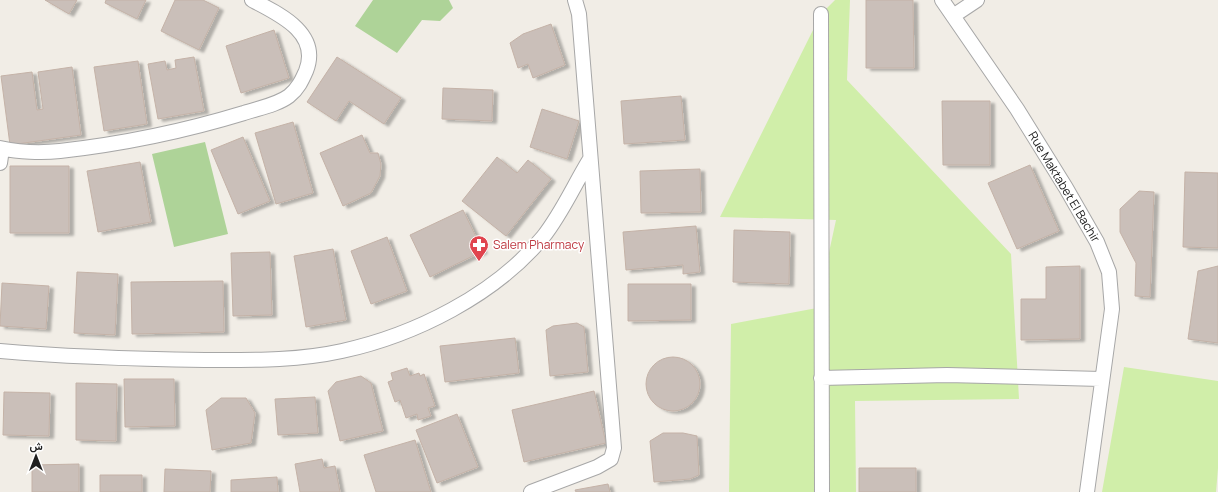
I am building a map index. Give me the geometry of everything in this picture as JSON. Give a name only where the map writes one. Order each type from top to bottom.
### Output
[{"type":"street","points":[[0,163],[1,148],[59,151],[133,140],[230,117],[274,104],[290,95],[302,82],[308,65],[308,50],[303,35],[292,23],[252,0]]},
{"type":"street","points":[[531,492],[597,467],[613,456],[613,430],[590,159],[588,108],[579,14],[575,0]]},
{"type":"street","name":"Rue Maktabet El Bachir","points":[[942,0],[1017,109],[1097,242],[1109,272],[1112,309],[1101,379],[1087,492]]},
{"type":"street","points":[[953,16],[977,0]]},
{"type":"street","points":[[821,14],[822,492]]},
{"type":"street","points":[[0,351],[128,358],[272,359],[303,357],[342,351],[377,341],[425,323],[462,304],[498,281],[519,262],[543,236],[563,208],[590,159]]},
{"type":"street","points":[[821,378],[947,375],[1101,379]]},
{"type":"green space","points":[[373,0],[449,0],[453,8],[440,21],[422,20],[397,53],[355,26]]},
{"type":"green space","points":[[835,0],[850,0],[847,80],[1011,254],[1019,399],[855,401],[856,492],[729,492],[731,324],[817,308],[836,220],[720,217],[821,14]]},
{"type":"green space","points":[[205,142],[228,234],[174,247],[152,154]]},
{"type":"green space","points":[[1124,367],[1218,381],[1218,468],[1216,492],[1102,492]]},
{"type":"building","points":[[45,0],[77,0],[69,14]]},
{"type":"building","points":[[106,0],[146,0],[137,19],[105,3]]},
{"type":"building","points":[[175,0],[203,0],[219,8],[199,50],[161,31]]},
{"type":"building","points":[[866,0],[913,0],[914,68],[866,68]]},
{"type":"building","points":[[551,24],[565,65],[533,78],[528,64],[518,68],[510,43],[523,34]]},
{"type":"building","points":[[274,30],[289,78],[241,93],[226,46]]},
{"type":"building","points":[[194,57],[204,111],[158,119],[148,64],[165,61],[167,70],[176,68],[175,60]]},
{"type":"building","points":[[337,57],[401,98],[384,124],[349,101],[336,121],[307,102]]},
{"type":"building","points":[[138,61],[147,124],[104,131],[94,67]]},
{"type":"building","points":[[72,67],[81,135],[10,145],[1,76],[32,72],[37,110],[43,109],[38,72]]},
{"type":"building","points":[[443,88],[493,90],[492,121],[442,119]]},
{"type":"building","points":[[681,96],[685,140],[624,144],[621,101]]},
{"type":"building","points":[[942,101],[990,101],[990,165],[943,165]]},
{"type":"building","points":[[542,109],[579,121],[567,159],[530,147]]},
{"type":"building","points":[[293,122],[313,193],[276,204],[255,133]]},
{"type":"building","points":[[362,135],[370,153],[378,153],[381,164],[380,176],[371,193],[343,206],[320,153]]},
{"type":"building","points":[[243,137],[270,201],[238,214],[211,150]]},
{"type":"building","points":[[497,157],[517,173],[528,160],[551,179],[506,236],[462,201]]},
{"type":"building","points":[[140,162],[151,222],[98,232],[87,171]]},
{"type":"building","points":[[1030,165],[1059,231],[1017,249],[988,183]]},
{"type":"building","points":[[10,166],[69,166],[69,233],[10,233]]},
{"type":"building","points":[[700,169],[701,212],[641,213],[640,171]]},
{"type":"building","points":[[1185,172],[1218,173],[1218,248],[1183,247]]},
{"type":"building","points":[[1139,191],[1154,192],[1150,297],[1135,296],[1136,263],[1120,232],[1120,209]]},
{"type":"building","points":[[463,210],[483,251],[430,277],[410,235]]},
{"type":"building","points":[[696,226],[700,272],[683,274],[683,265],[626,270],[623,232]]},
{"type":"building","points":[[734,230],[790,232],[789,284],[733,282]]},
{"type":"building","points":[[387,237],[407,291],[371,304],[351,251]]},
{"type":"building","points":[[333,249],[346,320],[306,327],[294,256]]},
{"type":"building","points":[[270,252],[272,315],[233,316],[231,253]]},
{"type":"building","points":[[1080,266],[1080,339],[1021,340],[1021,299],[1046,299],[1046,267]]},
{"type":"building","points":[[1218,266],[1218,343],[1188,339],[1198,271]]},
{"type":"building","points":[[77,272],[118,274],[115,335],[74,333]]},
{"type":"building","points":[[223,281],[224,332],[132,334],[131,282]]},
{"type":"building","points":[[2,283],[49,286],[46,329],[0,326]]},
{"type":"building","points":[[628,284],[691,284],[691,320],[628,321]]},
{"type":"building","points":[[577,323],[584,327],[588,372],[550,376],[546,330],[553,326]]},
{"type":"building","points":[[515,338],[519,373],[445,382],[440,346]]},
{"type":"building","points":[[668,357],[678,357],[688,361],[696,369],[700,379],[700,389],[696,399],[688,407],[678,411],[668,411],[658,407],[650,399],[646,389],[646,379],[650,369],[658,361]]},
{"type":"building","points":[[407,368],[410,376],[419,373],[420,376],[424,374],[435,406],[428,408],[431,416],[418,420],[417,414],[406,418],[400,400],[395,402],[388,382],[393,380],[391,373]]},
{"type":"building","points":[[361,376],[371,383],[383,431],[340,441],[328,391],[336,382]]},
{"type":"building","points":[[124,379],[174,379],[175,426],[125,427]]},
{"type":"building","points":[[76,383],[117,384],[116,441],[76,440]]},
{"type":"building","points":[[594,391],[606,443],[524,462],[512,410]]},
{"type":"building","points":[[4,392],[50,393],[49,436],[3,435]]},
{"type":"building","points":[[315,397],[318,433],[278,435],[275,399]]},
{"type":"building","points":[[221,398],[246,398],[255,413],[251,443],[212,450],[206,410]]},
{"type":"building","points":[[457,414],[478,467],[437,483],[416,430]]},
{"type":"building","points":[[663,433],[683,433],[697,436],[699,475],[690,479],[654,482],[650,441]]},
{"type":"building","points":[[415,440],[431,492],[376,492],[364,455]]},
{"type":"building","points":[[322,459],[324,468],[335,466],[340,492],[300,492],[295,464]]},
{"type":"building","points":[[79,464],[79,492],[32,492],[32,465]]},
{"type":"building","points":[[859,468],[916,468],[916,492],[859,492]]},
{"type":"building","points":[[165,469],[211,471],[210,492],[164,492]]},
{"type":"building","points":[[100,475],[142,475],[142,492],[100,492]]},
{"type":"building","points":[[277,477],[278,492],[231,492],[231,480]]},
{"type":"building","points":[[608,484],[610,492],[576,492],[575,490]]},
{"type":"place","name":"Salem Pharmacy","points":[[479,262]]}]
